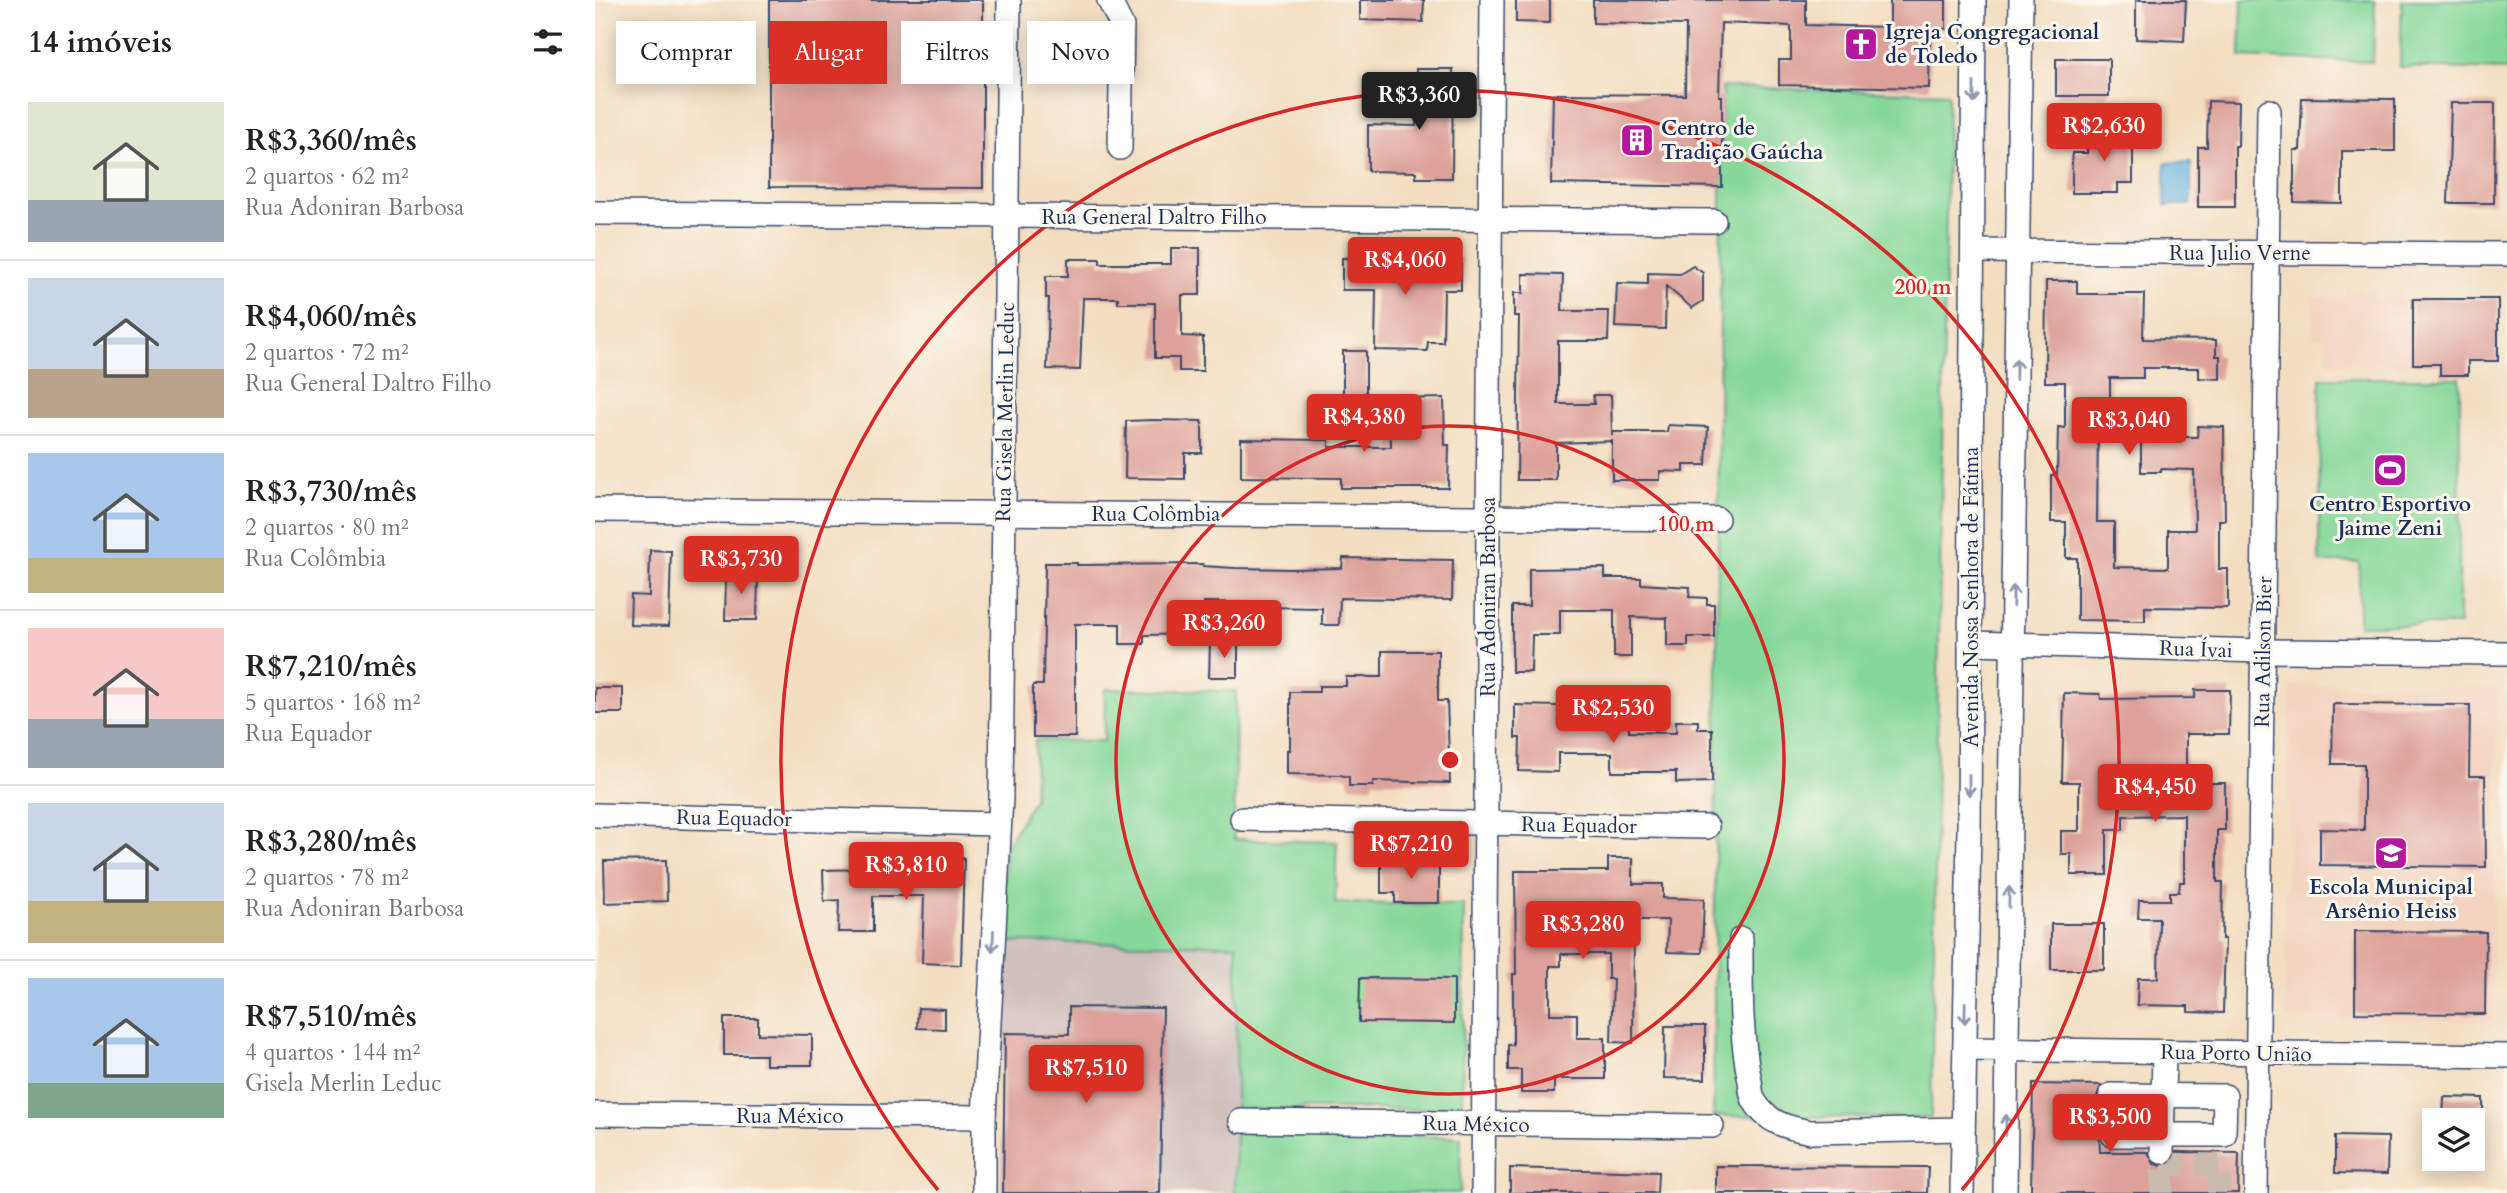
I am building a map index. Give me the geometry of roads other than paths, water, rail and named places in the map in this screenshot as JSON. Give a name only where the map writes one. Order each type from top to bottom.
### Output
[{"type":"street","name":"Rua Gisela Merlin Leduc","points":[[984,1193],[984,1117],[999,824],[1009,0]]},
{"type":"street","points":[[1109,0],[1122,26],[1120,148]]},
{"type":"street","name":"Rua Adoniran Barbosa","points":[[1483,1193],[1492,0]]},
{"type":"street","name":"Avenida Nossa Senhora de Fátima","points":[[1962,1193],[1970,643],[1974,0]]},
{"type":"street","name":"Avenida Nossa Senhora de Fátima","points":[[2005,1193],[2021,0]]},
{"type":"street","name":"Rua Adilson Bier","points":[[2256,1193],[2269,111]]},
{"type":"street","name":"Rua General Daltro Filho","points":[[595,213],[1714,221]]},
{"type":"street","name":"Rua Julio Verne","points":[[1973,251],[2507,254]]},
{"type":"street","name":"Rua Colômbia","points":[[595,510],[1717,519]]},
{"type":"street","name":"Rua Ívai","points":[[1970,643],[2263,651],[2507,653]]},
{"type":"street","name":"Rua Equador","points":[[595,815],[999,824]]},
{"type":"street","name":"Rua Equador","points":[[1242,820],[1707,827]]},
{"type":"street","points":[[1741,939],[1741,1002],[1746,1065],[1754,1102],[1771,1120],[1788,1128],[1811,1132],[1963,1129]]},
{"type":"street","name":"Rua Porto União","points":[[1965,1049],[2507,1056]]},
{"type":"street","points":[[2162,1144],[2164,1052]]},
{"type":"street","points":[[2111,1095],[2163,1095],[2225,1096],[2224,1135],[2162,1144],[2113,1135],[2111,1095]]},
{"type":"street","name":"Rua México","points":[[595,1114],[984,1117]]},
{"type":"street","name":"Rua México","points":[[1241,1121],[1712,1126]]},
{"type":"water","points":[[2191,162],[2191,205],[2165,205],[2165,163]]},
{"type":"tunnel","points":[[2162,1152],[2162,1193]]},
{"type":"tunnel","points":[[2162,1164],[2219,1165],[2219,1193]]},
{"type":"place","name":"Igreja Congregacional de Toledo","points":[[1861,44]]},
{"type":"place","name":"Centro de Tradição Gaúcha","points":[[1637,140]]},
{"type":"place","name":"Centro Esportivo Jaime Zeni","points":[[2390,470]]},
{"type":"place","name":"Escola Municipal Arsênio Heiss","points":[[2391,853]]}]
